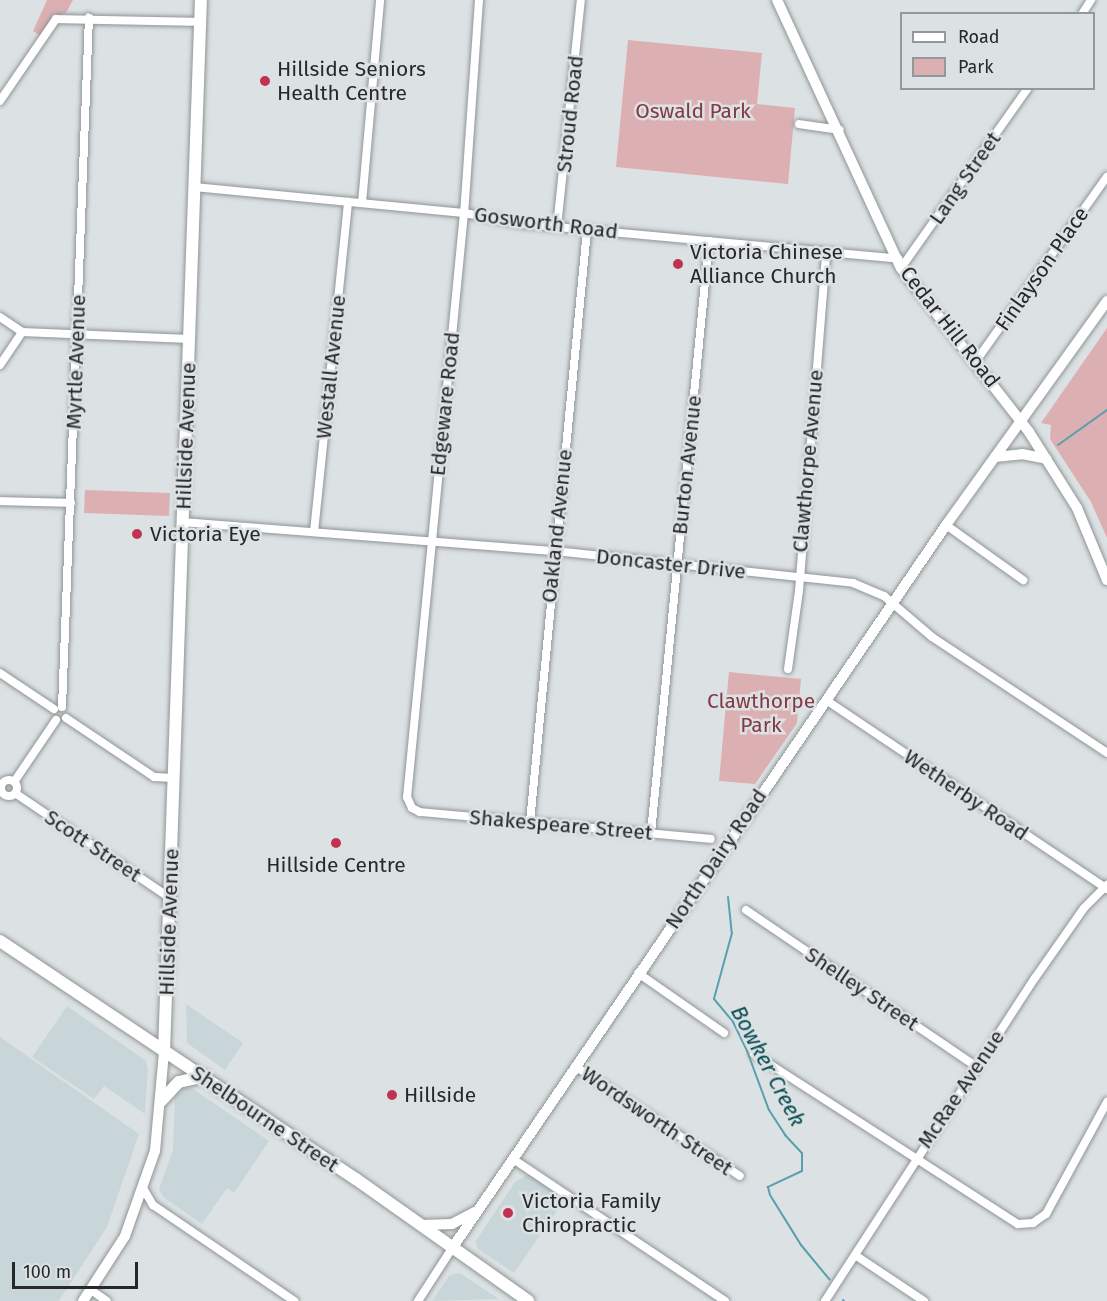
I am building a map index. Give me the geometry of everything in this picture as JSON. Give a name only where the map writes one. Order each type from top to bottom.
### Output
[{"type":"main road","name":"Hillside Avenue","points":[[164,1052],[201,0]]},
{"type":"main road","name":"Shelbourne Street","points":[[0,940],[422,1225],[528,1301]]},
{"type":"main road","points":[[161,1101],[179,1082],[204,1076]]},
{"type":"street","points":[[362,203],[380,0]]},
{"type":"street","name":"Edgeware Road","points":[[412,808],[407,797],[464,213],[479,0]]},
{"type":"street","name":"Stroud Road","points":[[557,227],[581,0]]},
{"type":"street","name":"Cedar Hill Road","points":[[777,0],[840,130],[899,263],[1022,421],[1047,459],[1085,525],[1107,580]]},
{"type":"street","name":"Myrtle Avenue","points":[[58,708],[71,503],[89,18]]},
{"type":"street","points":[[0,101],[56,19],[200,22]]},
{"type":"street","name":"Lang Street","points":[[899,263],[1027,90]]},
{"type":"street","points":[[798,124],[840,130]]},
{"type":"street","name":"Finlayson Place","points":[[976,361],[1107,177]]},
{"type":"street","name":"Gosworth Road","points":[[194,187],[464,213],[557,227],[826,253],[899,263]]},
{"type":"street","name":"Westall Avenue","points":[[314,532],[348,202]]},
{"type":"street","name":"Oakland Avenue","points":[[530,822],[587,230]]},
{"type":"street","name":"Burton Avenue","points":[[651,833],[709,241]]},
{"type":"street","name":"Clawthorpe Avenue","points":[[788,669],[800,577],[826,253]]},
{"type":"street","name":"North Dairy Road","points":[[418,1301],[638,972],[946,525],[1107,301]]},
{"type":"street","points":[[0,317],[22,332],[189,339]]},
{"type":"street","points":[[0,365],[22,332]]},
{"type":"street","points":[[995,457],[1022,454],[1047,459]]},
{"type":"street","points":[[0,501],[71,503]]},
{"type":"street","name":"Doncaster Drive","points":[[183,522],[555,551],[862,585],[893,602],[932,637],[1107,753]]},
{"type":"street","points":[[946,525],[1023,580]]},
{"type":"street","points":[[0,673],[66,711],[14,782],[15,793],[2,799],[1,783],[14,782]]},
{"type":"street","name":"Wetherby Road","points":[[826,700],[1106,887]]},
{"type":"street","points":[[61,719],[154,777],[174,778]]},
{"type":"street","name":"Scott Street","points":[[15,793],[170,898]]},
{"type":"street","name":"Shakespeare Street","points":[[412,808],[711,839]]},
{"type":"street","name":"McRae Avenue","points":[[825,1301],[915,1159],[1084,908],[1106,887]]},
{"type":"street","name":"Shelley Street","points":[[746,910],[977,1067]]},
{"type":"street","points":[[638,972],[724,1033]]},
{"type":"street","points":[[83,1301],[125,1236],[143,1188],[159,1136],[164,1052]]},
{"type":"street","points":[[754,1054],[1010,1220],[1033,1223],[1054,1202],[1107,1102]]},
{"type":"street","name":"Wordsworth Street","points":[[575,1066],[740,1176]]},
{"type":"street","points":[[513,1159],[725,1301]]},
{"type":"street","points":[[143,1188],[153,1205],[294,1301]]},
{"type":"street","points":[[422,1225],[452,1224],[478,1210]]},
{"type":"street","points":[[855,1255],[924,1301]]},
{"type":"street","points":[[91,1290],[107,1301]]},
{"type":"shaded area","points":[[186,1004],[243,1043],[225,1070],[187,1043]]},
{"type":"shaded area","points":[[67,1006],[145,1060],[148,1068],[145,1114],[104,1086],[94,1099],[32,1057]]},
{"type":"shaded area","points":[[0,1037],[139,1134],[107,1227],[59,1301],[0,1301]]},
{"type":"shaded area","points":[[184,1087],[193,1089],[269,1141],[234,1193],[227,1188],[202,1224],[163,1197],[159,1189],[173,1150],[175,1097]]},
{"type":"shaded area","points":[[529,1174],[565,1199],[514,1273],[478,1249],[475,1242],[515,1182]]},
{"type":"shaded area","points":[[458,1273],[499,1299],[432,1301],[449,1276]]},
{"type":"green space","points":[[47,0],[73,0],[66,13],[56,17],[41,36],[33,31]]},
{"type":"green space","name":"Oswald Park","points":[[628,40],[762,53],[757,104],[795,108],[788,184],[616,167]]},
{"type":"green space","points":[[1107,328],[1107,538],[1091,502],[1050,439],[1051,425],[1041,423]]},
{"type":"green space","points":[[85,490],[170,493],[169,516],[84,513]]},
{"type":"green space","name":"Clawthorpe Park","points":[[729,672],[801,679],[797,723],[755,784],[719,781]]},
{"type":"waterway","points":[[1058,445],[1107,410]]},
{"type":"waterway","name":"Bowker Creek","points":[[728,897],[732,933],[714,999],[733,1022],[747,1051],[769,1110],[785,1135],[802,1153],[802,1171],[768,1187],[770,1195],[801,1245],[830,1280]]},
{"type":"place","name":"Hillside Seniors Health Centre","points":[[265,81]]},
{"type":"place","name":"Victoria Chinese Alliance Church","points":[[678,264]]},
{"type":"place","name":"Victoria Eye","points":[[137,534]]},
{"type":"place","name":"Hillside Centre","points":[[336,843]]},
{"type":"place","name":"Hillside","points":[[392,1095]]},
{"type":"place","name":"Victoria Family Chiropractic","points":[[508,1213]]}]
